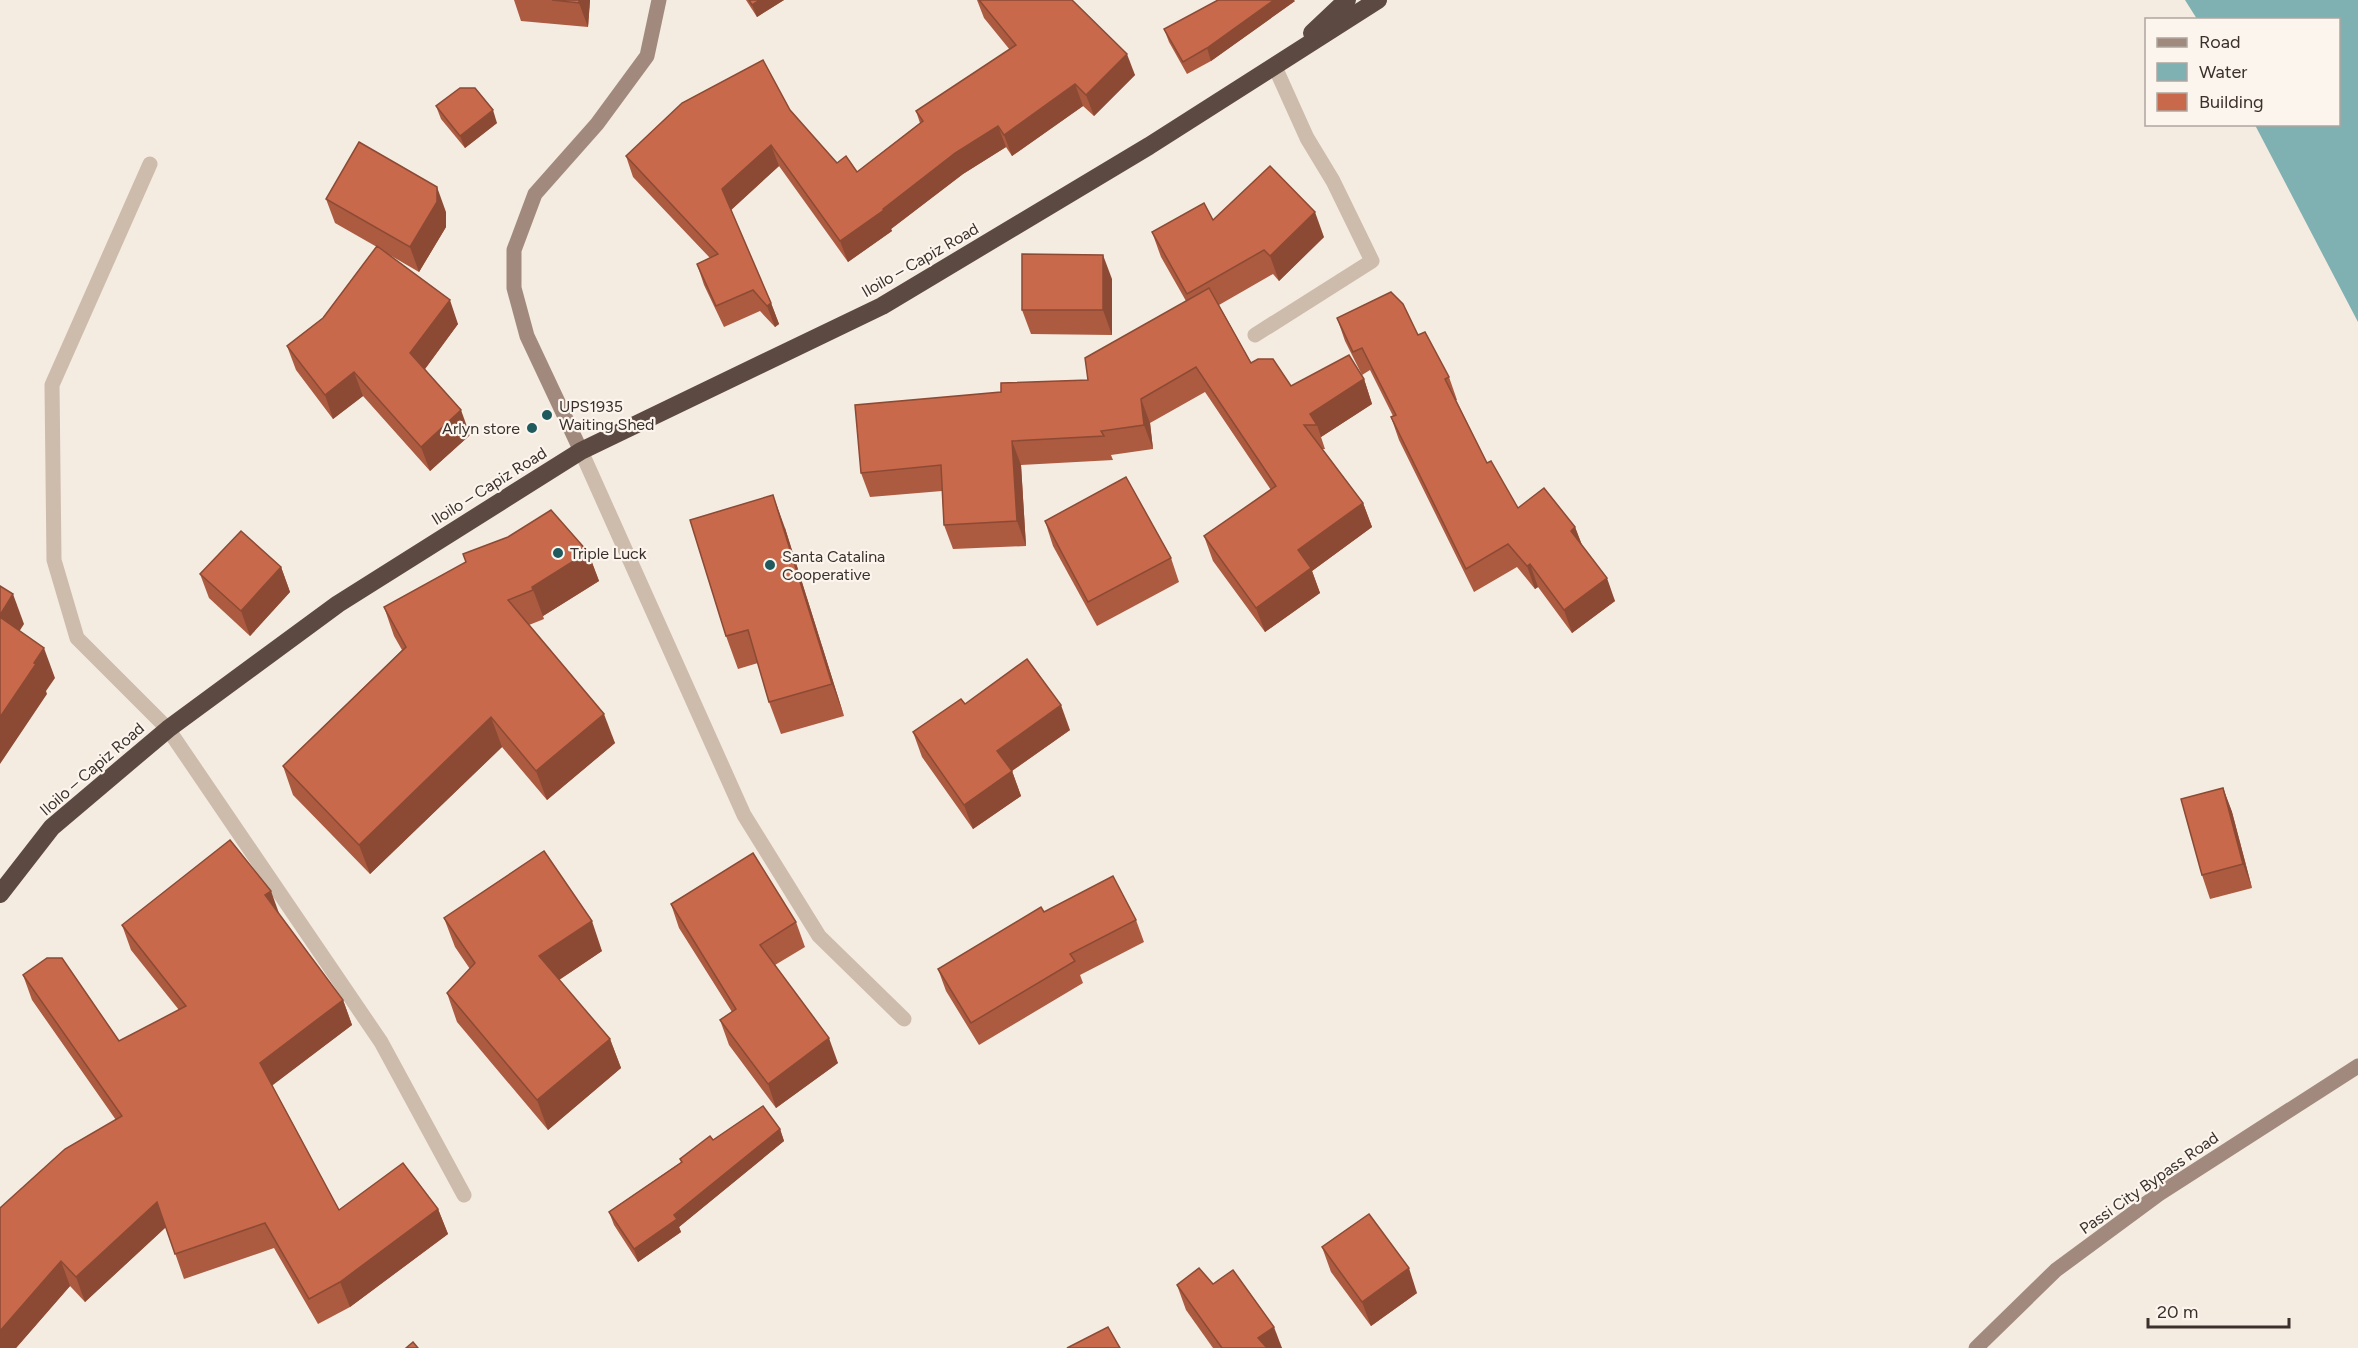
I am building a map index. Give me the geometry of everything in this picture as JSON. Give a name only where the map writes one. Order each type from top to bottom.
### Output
[{"type":"highway","points":[[1275,67],[1347,0]]},
{"type":"highway","points":[[1275,67],[1378,0]]},
{"type":"highway","name":"Iloilo – Capiz Road","points":[[0,894],[52,827],[168,729],[338,604],[581,451],[882,306],[1275,67]]},
{"type":"main road","points":[[581,451],[527,336],[514,288],[514,250],[536,194],[597,124],[647,56],[659,0]]},
{"type":"main road","name":"Passi City Bypass Road","points":[[1976,1348],[2056,1270],[2159,1194],[2358,1066]]},
{"type":"street","points":[[1255,335],[1372,261],[1333,181],[1307,138],[1275,67]]},
{"type":"street","points":[[150,164],[52,385],[54,560],[77,638],[168,729],[381,1042],[464,1195]]},
{"type":"street","points":[[581,451],[744,815],[819,936],[904,1019]]},
{"type":"water","points":[[2185,0],[2358,0],[2358,322],[2256,126],[2340,126],[2340,18],[2196,18]]},
{"type":"building","points":[[552,0],[579,0],[579,3]]},
{"type":"building","points":[[749,0],[760,0],[752,5]]},
{"type":"building","points":[[979,0],[1072,0],[1127,54],[1086,95],[1075,84],[1004,135],[998,126],[955,153],[884,210],[840,241],[771,145],[722,189],[771,303],[767,306],[753,290],[716,306],[697,264],[718,254],[626,156],[682,103],[763,60],[790,110],[837,163],[846,156],[857,172],[923,121],[916,111],[1016,45]]},
{"type":"building","points":[[1218,0],[1274,0],[1207,48],[1183,62],[1164,29]]},
{"type":"building","points":[[460,88],[475,88],[493,110],[460,136],[436,106]]},
{"type":"building","points":[[359,142],[437,187],[437,202],[410,247],[326,199]]},
{"type":"building","points":[[1270,166],[1315,212],[1270,256],[1264,250],[1187,294],[1152,232],[1204,203],[1213,220]]},
{"type":"building","points":[[377,246],[450,300],[410,353],[461,410],[421,447],[354,372],[325,395],[287,346],[323,318]]},
{"type":"building","points":[[1022,254],[1103,255],[1103,310],[1022,310]]},
{"type":"building","points":[[1209,288],[1251,363],[1258,359],[1273,359],[1291,386],[1349,355],[1364,379],[1310,414],[1317,425],[1304,425],[1363,503],[1298,550],[1311,568],[1256,608],[1204,536],[1276,486],[1196,367],[1141,399],[1144,425],[1101,431],[1104,436],[1012,441],[1017,521],[944,525],[941,465],[861,473],[855,405],[1001,392],[1001,383],[1088,380],[1085,358]]},
{"type":"building","points":[[1391,292],[1403,304],[1418,335],[1425,332],[1449,377],[1445,379],[1487,463],[1491,461],[1518,508],[1544,488],[1575,527],[1571,531],[1607,578],[1564,610],[1530,564],[1527,566],[1508,544],[1466,569],[1391,417],[1396,415],[1362,348],[1353,352],[1337,318]]},
{"type":"building","points":[[1126,477],[1171,558],[1088,602],[1045,521]]},
{"type":"building","points":[[773,495],[832,684],[769,702],[748,630],[726,636],[690,520]]},
{"type":"building","points":[[551,510],[588,552],[532,587],[533,590],[508,600],[604,714],[536,771],[491,717],[359,845],[283,766],[406,647],[384,607],[466,562],[463,554],[508,537]]},
{"type":"building","points":[[241,531],[281,567],[241,611],[200,574]]},
{"type":"building","points":[[0,586],[13,594],[0,615]]},
{"type":"building","points":[[0,617],[44,648],[34,663],[36,664],[0,717]]},
{"type":"building","points":[[1027,659],[1061,705],[997,751],[1012,771],[964,805],[913,732],[961,699],[965,704]]},
{"type":"building","points":[[2223,788],[2243,864],[2202,875],[2181,799]]},
{"type":"building","points":[[230,840],[271,891],[265,895],[343,1000],[260,1063],[339,1210],[403,1163],[438,1209],[340,1282],[309,1299],[265,1223],[175,1254],[157,1202],[76,1277],[61,1261],[0,1331],[0,1208],[65,1149],[122,1116],[23,975],[47,958],[62,958],[119,1041],[186,1006],[122,925]]},
{"type":"building","points":[[544,851],[592,921],[539,956],[610,1039],[537,1100],[447,993],[475,963],[444,918]]},
{"type":"building","points":[[753,853],[796,922],[760,945],[829,1038],[768,1084],[720,1020],[736,1009],[671,904]]},
{"type":"building","points":[[1113,876],[1136,920],[1070,954],[1075,961],[971,1023],[938,969],[1041,907],[1044,912]]},
{"type":"building","points":[[763,1106],[780,1129],[674,1215],[677,1219],[634,1249],[609,1212],[682,1162],[680,1159],[710,1136],[713,1140]]},
{"type":"building","points":[[1369,1214],[1409,1268],[1362,1302],[1322,1247]]},
{"type":"building","points":[[1199,1268],[1213,1284],[1233,1270],[1274,1327],[1258,1338],[1267,1348],[1222,1348],[1177,1285]]},
{"type":"building","points":[[1108,1327],[1120,1348],[1067,1348]]},
{"type":"building","points":[[413,1342],[418,1348],[406,1348]]},
{"type":"place","name":"UPS1935 Waiting Shed","points":[[547,415]]},
{"type":"place","name":"Arlyn store","points":[[532,428]]},
{"type":"place","name":"Triple Luck","points":[[558,553]]},
{"type":"place","name":"Santa Catalina Cooperative","points":[[770,565]]}]
